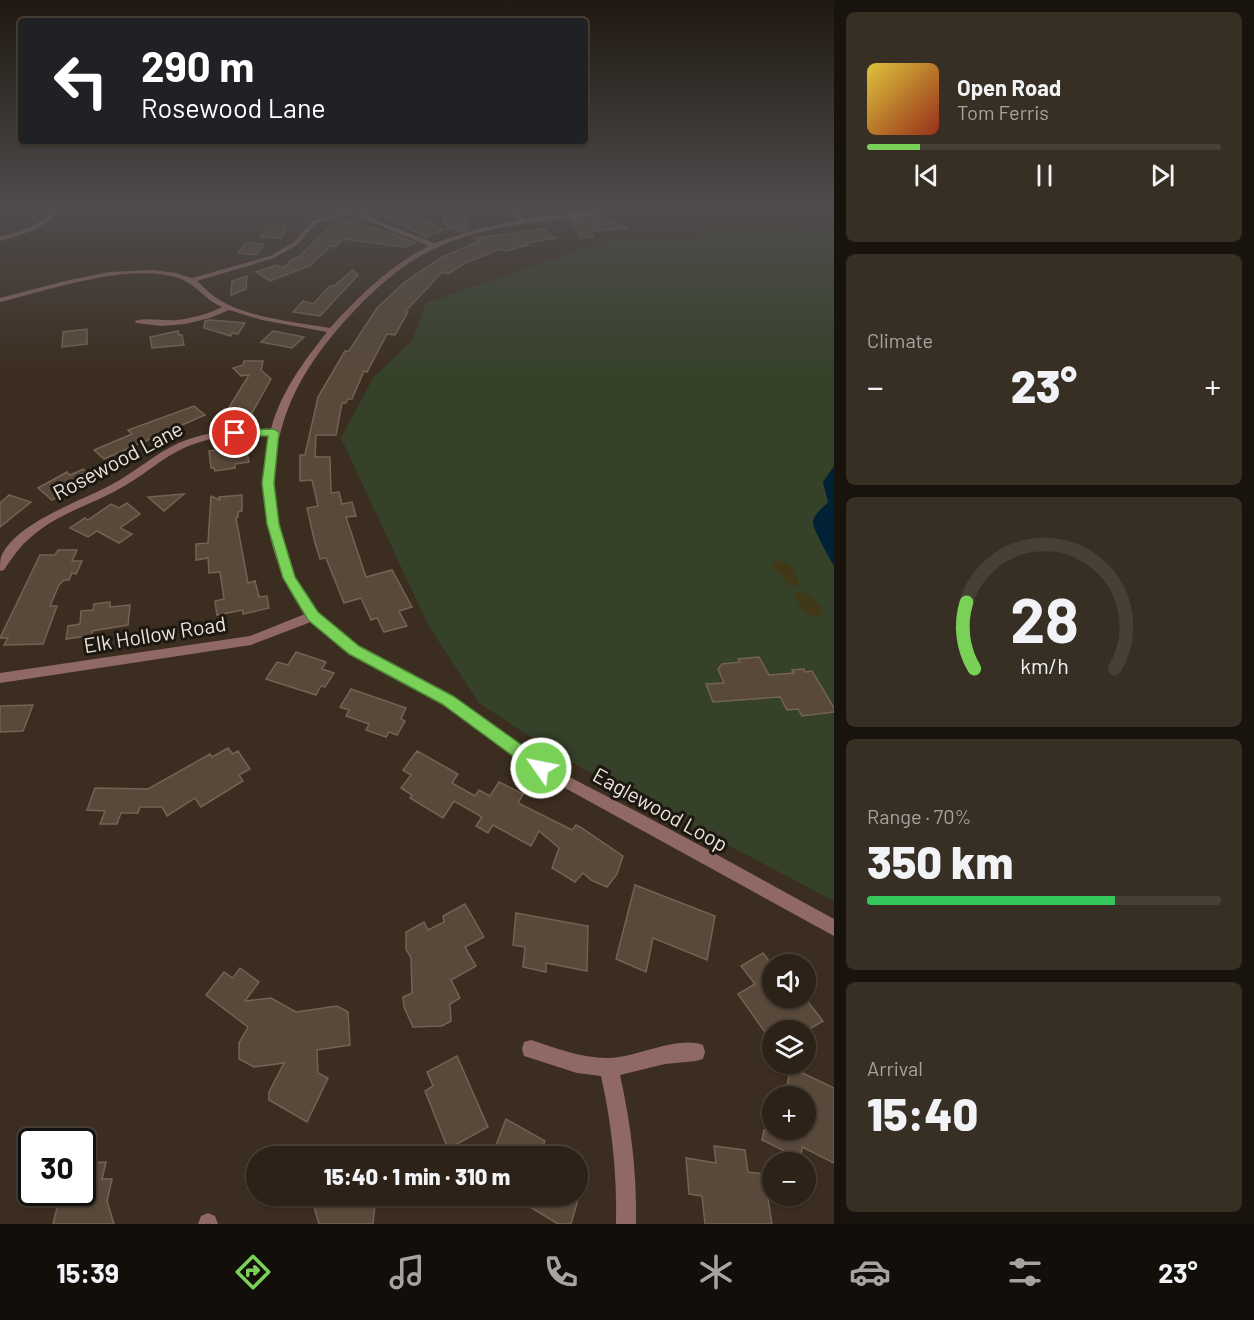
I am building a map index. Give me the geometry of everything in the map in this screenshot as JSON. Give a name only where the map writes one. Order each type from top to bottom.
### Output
[{"type":"street","points":[[0,300],[71,282],[122,274],[159,273],[193,280],[251,263]]},
{"type":"street","name":"Eaglewood Loop","points":[[405,263],[382,281],[333,330],[286,398],[274,432],[268,476],[273,524],[289,578],[313,616],[354,650],[447,700],[541,768],[834,928]]},
{"type":"street","points":[[193,280],[213,299],[229,307],[277,320],[333,330]]},
{"type":"street","points":[[139,321],[160,324],[178,323],[204,318],[229,307]]},
{"type":"street","name":"Rosewood Lane","points":[[0,567],[12,548],[42,522],[121,483],[167,451],[220,434],[274,432]]},
{"type":"street","name":"Elk Hollow Road","points":[[0,678],[251,639],[313,616]]},
{"type":"street","points":[[531,1049],[577,1064],[609,1068],[665,1055],[696,1052]]},
{"type":"street","points":[[609,1068],[625,1149],[626,1224]]},
{"type":"green space","points":[[541,263],[834,263],[834,901],[559,756],[479,703],[428,625],[341,438],[373,378],[412,340],[426,303]]},
{"type":"sand","points":[[776,561],[786,563],[791,567],[799,581],[798,585],[793,586],[784,581],[782,575],[773,568],[773,563]]},
{"type":"sand","points":[[797,592],[806,594],[815,600],[824,616],[812,616],[804,612],[794,597]]},
{"type":"water","points":[[834,466],[834,566],[818,537],[813,522],[828,502],[823,482]]},
{"type":"building","points":[[288,263],[312,263],[270,281],[256,272],[277,265],[283,268]]},
{"type":"building","points":[[433,263],[465,263],[448,274],[442,272],[405,312],[408,312],[395,335],[387,334],[367,372],[364,371],[352,399],[342,403],[336,435],[316,435],[315,457],[330,457],[331,493],[339,492],[342,504],[352,502],[356,516],[346,517],[366,577],[392,570],[412,607],[399,611],[407,626],[384,632],[377,618],[371,620],[361,598],[344,603],[326,558],[320,559],[307,508],[318,506],[312,480],[300,481],[300,455],[305,455],[318,397],[345,351],[349,351],[377,308],[406,281]]},
{"type":"building","points":[[353,270],[358,275],[320,316],[293,312],[303,301],[313,304],[330,286],[334,286]]},
{"type":"building","points":[[247,276],[246,289],[231,295],[232,281]]},
{"type":"building","points":[[205,321],[245,323],[238,334],[232,333],[231,336],[204,328]]},
{"type":"building","points":[[87,329],[87,344],[62,347],[63,332]]},
{"type":"building","points":[[178,331],[179,335],[182,335],[184,345],[152,348],[150,337]]},
{"type":"building","points":[[273,331],[304,337],[292,348],[261,342]]},
{"type":"building","points":[[244,361],[263,361],[261,370],[271,379],[252,413],[246,416],[225,414],[249,375],[241,376],[233,368],[243,365]]},
{"type":"building","points":[[194,406],[205,415],[104,459],[94,450],[132,434],[128,430]]},
{"type":"building","points":[[236,448],[237,451],[246,449],[249,462],[235,464],[235,468],[215,471],[211,468],[209,451]]},
{"type":"building","points":[[83,469],[95,478],[52,500],[38,488],[67,472],[70,475]]},
{"type":"building","points":[[184,494],[164,511],[148,497]]},
{"type":"building","points":[[9,495],[31,502],[0,527],[0,503]]},
{"type":"building","points":[[242,495],[242,511],[238,512],[236,518],[248,583],[255,581],[259,597],[267,596],[269,608],[243,614],[243,610],[217,615],[215,601],[224,599],[220,572],[209,573],[208,558],[196,560],[196,544],[208,543],[211,496],[220,500],[219,497]]},
{"type":"building","points":[[127,503],[140,514],[120,528],[132,534],[119,543],[97,531],[88,537],[70,528],[85,518],[88,520],[111,504],[119,508]]},
{"type":"building","points":[[58,550],[77,550],[72,561],[82,561],[76,574],[72,573],[69,580],[64,580],[59,585],[50,606],[57,606],[43,644],[4,645],[8,638],[0,638],[40,555],[55,555]]},
{"type":"building","points":[[110,602],[110,607],[130,605],[128,625],[92,631],[92,635],[66,639],[68,626],[80,624],[81,611],[93,610],[94,604]]},
{"type":"building","points":[[296,652],[326,662],[322,669],[334,673],[325,687],[321,686],[316,695],[266,679],[277,662],[288,665]]},
{"type":"building","points":[[759,657],[769,675],[794,673],[792,670],[812,671],[834,708],[834,712],[802,716],[798,709],[787,710],[780,697],[713,702],[706,684],[724,683],[718,669],[722,664],[740,662],[738,659]]},
{"type":"building","points":[[351,689],[406,708],[401,719],[405,721],[397,735],[389,732],[386,737],[366,730],[369,724],[346,716],[349,710],[340,707]]},
{"type":"building","points":[[33,705],[23,731],[0,732],[0,706]]},
{"type":"building","points":[[228,748],[233,754],[238,751],[250,769],[239,775],[243,781],[201,807],[195,798],[167,816],[162,807],[140,807],[138,813],[121,813],[117,824],[100,824],[105,811],[87,810],[95,788],[148,789],[210,754],[212,757]]},
{"type":"building","points":[[417,751],[458,774],[452,783],[475,796],[479,790],[490,796],[499,782],[523,794],[518,803],[572,830],[576,825],[580,827],[623,856],[617,874],[607,887],[591,880],[583,873],[575,882],[552,868],[559,848],[539,831],[531,846],[493,825],[488,833],[476,826],[482,817],[454,801],[443,818],[410,798],[412,795],[401,788],[411,775],[403,770]]},
{"type":"building","points":[[635,885],[715,916],[707,960],[653,938],[646,972],[616,959]]},
{"type":"building","points":[[465,904],[484,937],[465,947],[476,966],[451,980],[460,998],[450,1004],[451,1021],[442,1026],[413,1027],[404,1007],[403,997],[412,993],[411,958],[406,949],[406,932],[424,922],[428,930],[444,922],[443,916]]},
{"type":"building","points":[[516,913],[588,926],[587,971],[546,963],[546,972],[523,967],[525,947],[513,945]]},
{"type":"building","points":[[764,954],[762,1008],[813,1008],[823,1021],[816,1025],[816,1020],[762,1020],[762,1028],[738,994],[755,984],[741,966]]},
{"type":"building","points":[[240,968],[259,982],[245,1001],[271,998],[296,1012],[337,1006],[348,1012],[350,1045],[317,1050],[318,1073],[328,1078],[307,1122],[269,1100],[269,1092],[284,1063],[254,1067],[239,1059],[239,1043],[248,1027],[206,995],[224,972],[233,978]]},
{"type":"building","points":[[457,1056],[488,1127],[453,1146],[447,1146],[425,1091],[433,1086],[427,1072]]},
{"type":"building","points":[[789,1074],[805,1074],[834,1088],[834,1163],[802,1147],[802,1152],[787,1152],[762,1140],[816,1140],[816,1086],[787,1086]]},
{"type":"building","points":[[506,1119],[545,1141],[543,1146],[496,1146]]},
{"type":"building","points":[[714,1146],[745,1150],[748,1172],[762,1174],[762,1206],[769,1206],[772,1224],[705,1224],[702,1196],[689,1194],[686,1158],[716,1163]]},
{"type":"building","points":[[96,1162],[106,1162],[102,1179],[112,1179],[107,1201],[114,1224],[53,1224],[58,1206],[96,1206]]},
{"type":"building","points":[[314,1206],[375,1206],[373,1224],[319,1224]]},
{"type":"building","points":[[528,1206],[576,1206],[571,1224],[558,1224]]},
{"type":"route","points":[[235,433],[274,432],[268,469],[273,524],[289,578],[313,616],[354,650],[447,700],[541,768]]}]
